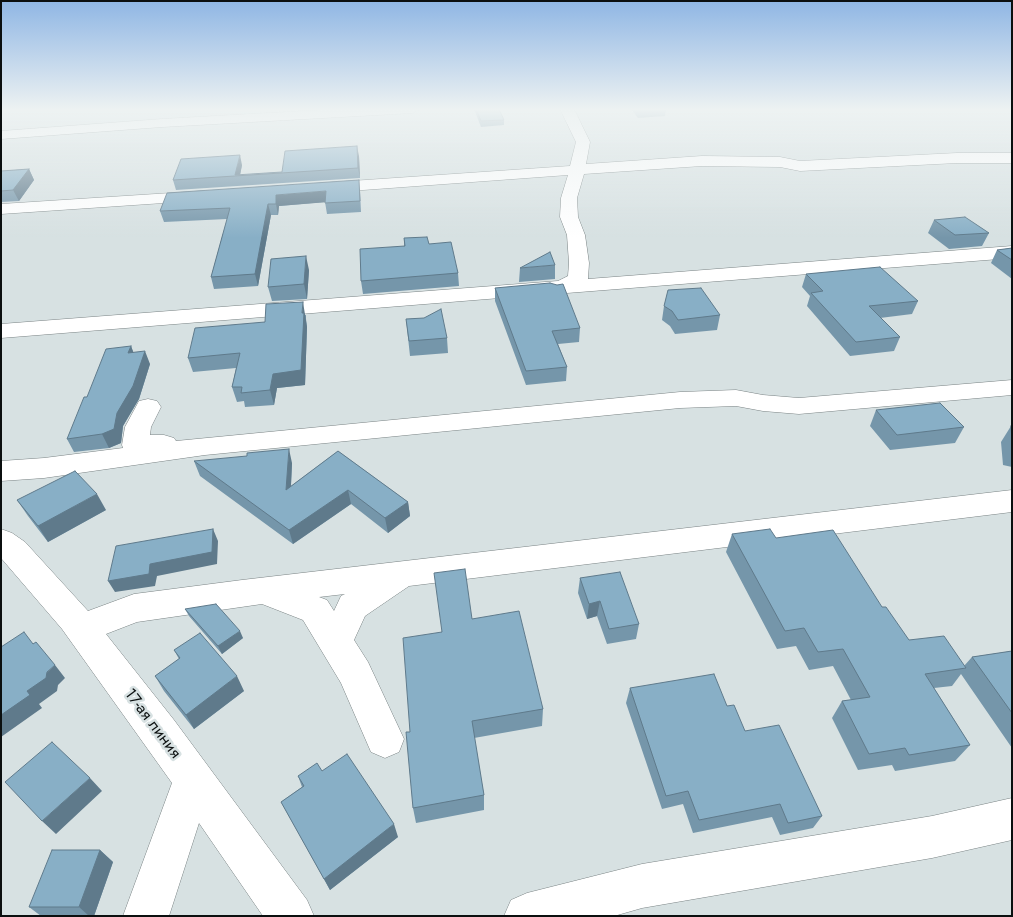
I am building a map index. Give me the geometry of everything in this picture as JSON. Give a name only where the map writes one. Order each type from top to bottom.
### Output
[{"type":"street","points":[[548,297],[553,292],[578,279],[579,263],[576,235],[569,217],[569,198],[578,171],[581,152]]},
{"type":"street","points":[[308,188],[702,161],[780,162],[800,166],[957,158],[1012,158]]},
{"type":"street","points":[[1,209],[219,194]]},
{"type":"street","points":[[130,212],[160,198]]},
{"type":"street","points":[[1,331],[1012,252]]},
{"type":"street","points":[[1,471],[44,468],[205,446],[680,400],[736,398],[799,406],[1012,387]]},
{"type":"street","points":[[148,407],[138,427],[135,445],[172,444],[205,446]]},
{"type":"street","points":[[81,629],[134,608],[263,590],[404,575],[1012,501]]},
{"type":"street","name":"17-ая линия","points":[[1,541],[14,551],[81,629],[193,779],[291,916]]},
{"type":"street","points":[[336,642],[353,606],[404,575]]},
{"type":"street","points":[[263,590],[315,610],[355,673],[385,739]]},
{"type":"street","points":[[146,916],[193,779]]},
{"type":"street","points":[[528,916],[642,886],[932,837],[1012,819]]},
{"type":"building","points":[[285,152],[357,152],[358,168],[173,180],[181,159],[240,155],[235,175],[282,172]]},
{"type":"building","points":[[29,169],[13,190],[1,191],[1,171]]},
{"type":"building","points":[[359,180],[360,201],[325,203],[326,191],[276,195],[276,204],[268,204],[255,274],[211,277],[230,208],[160,211],[167,193]]},
{"type":"building","points":[[965,217],[989,233],[955,235],[934,220]]},
{"type":"building","points":[[427,237],[429,244],[451,242],[458,273],[361,281],[360,249],[405,246],[404,238]]},
{"type":"building","points":[[1012,248],[1012,260],[997,250]]},
{"type":"building","points":[[550,252],[555,265],[520,268]]},
{"type":"building","points":[[306,256],[304,284],[268,287],[271,259]]},
{"type":"building","points":[[880,267],[918,301],[869,306],[900,337],[856,342],[811,293],[823,291],[806,274]]},
{"type":"building","points":[[550,283],[563,284],[580,328],[552,331],[567,367],[526,371],[495,288]]},
{"type":"building","points":[[701,288],[720,315],[678,320],[672,311],[664,306],[668,290]]},
{"type":"building","points":[[303,302],[301,370],[273,374],[270,390],[241,393],[242,387],[232,387],[240,353],[188,358],[195,328],[265,322],[266,304]]},
{"type":"building","points":[[441,309],[447,338],[409,341],[406,319],[424,318]]},
{"type":"building","points":[[131,346],[128,353],[145,351],[133,386],[117,413],[114,429],[102,434],[67,439],[84,397],[87,397],[106,349]]},
{"type":"building","points":[[940,403],[964,427],[897,435],[876,410]]},
{"type":"building","points":[[289,449],[286,490],[338,451],[408,502],[385,518],[348,490],[289,530],[194,461],[247,456],[247,453]]},
{"type":"building","points":[[75,471],[97,494],[38,526],[17,500]]},
{"type":"building","points":[[213,529],[212,552],[150,564],[149,574],[108,581],[116,546]]},
{"type":"building","points":[[770,529],[776,538],[833,530],[882,607],[886,607],[909,640],[944,636],[966,668],[925,674],[970,745],[909,755],[905,748],[869,754],[842,701],[870,697],[843,649],[818,652],[804,628],[785,631],[732,534]]},
{"type":"building","points":[[465,569],[472,619],[519,611],[543,709],[472,721],[484,795],[413,808],[406,732],[410,732],[403,638],[442,632],[434,573]]},
{"type":"building","points":[[620,572],[639,624],[609,629],[600,601],[589,604],[580,578]]},
{"type":"building","points":[[216,604],[240,631],[218,646],[185,609]]},
{"type":"building","points":[[24,632],[33,644],[36,642],[55,665],[47,672],[46,678],[27,691],[30,695],[1,715],[1,647]]},
{"type":"building","points":[[200,633],[237,676],[186,715],[155,676],[180,658],[174,650]]},
{"type":"building","points":[[1012,651],[1012,713],[972,657]]},
{"type":"building","points":[[714,674],[727,706],[734,705],[745,731],[779,725],[822,816],[788,823],[780,804],[699,820],[688,791],[666,796],[630,688]]},
{"type":"building","points":[[52,742],[90,778],[42,821],[5,782]]},
{"type":"building","points":[[347,754],[394,824],[324,879],[281,802],[304,786],[298,776],[317,763],[322,771]]},
{"type":"building","points":[[52,850],[100,850],[79,907],[29,907]]}]
